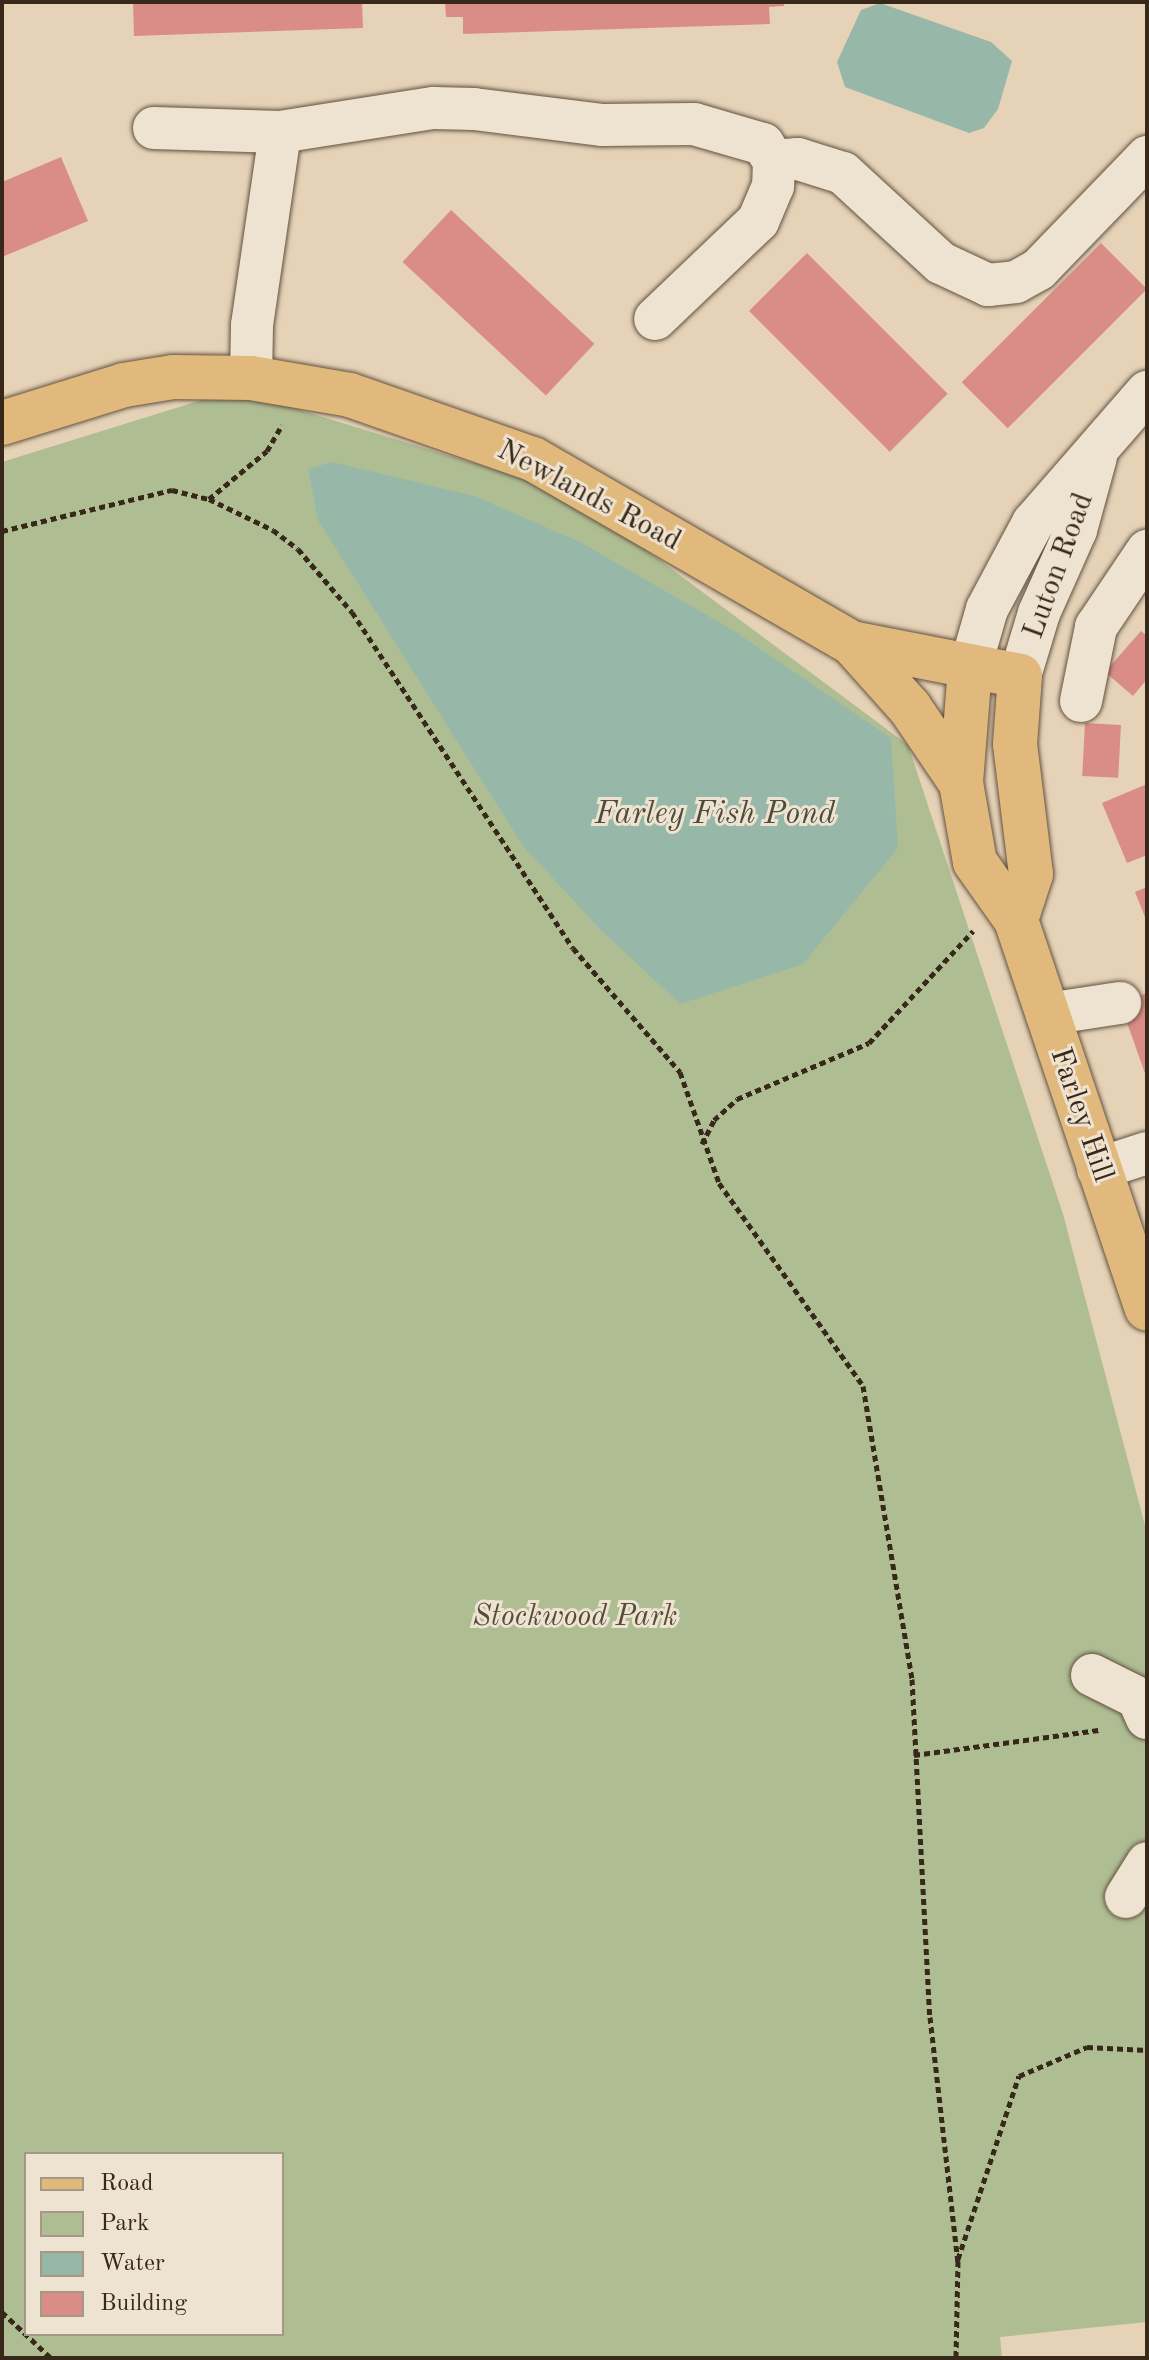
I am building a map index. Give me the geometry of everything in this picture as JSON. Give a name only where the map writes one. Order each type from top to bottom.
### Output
[{"type":"main road","name":"Newlands Road","points":[[2,423],[124,385],[214,374],[303,385],[443,423],[533,459],[852,643],[1020,676]]},
{"type":"main road","points":[[852,643],[910,708],[961,783]]},
{"type":"main road","name":"Farley Hill","points":[[970,668],[961,783],[975,862],[998,921],[1047,1014],[1147,1309]]},
{"type":"main road","points":[[998,921],[1031,874],[1015,744],[1020,676]]},
{"type":"street","points":[[154,128],[280,132],[434,108],[474,109],[603,125],[694,124],[763,144],[774,161],[773,186],[758,221],[655,319]]},
{"type":"street","points":[[251,378],[252,325],[280,132]]},
{"type":"street","points":[[774,161],[798,159],[843,173],[941,263],[988,285],[1016,282],[1039,269],[1147,157]]},
{"type":"street","name":"Luton Road","points":[[970,668],[1010,560],[1046,506],[1097,456],[1147,392]]},
{"type":"street","name":"Luton Road","points":[[1020,676],[1039,613],[1076,530],[1097,456]]},
{"type":"street","points":[[1081,701],[1096,627],[1134,593],[1147,551]]},
{"type":"street","points":[[1047,1014],[1120,1003]]},
{"type":"street","points":[[1098,1169],[1147,1153]]},
{"type":"street","points":[[1092,1675],[1138,1698],[1147,1718]]},
{"type":"path","points":[[209,499],[267,451],[303,385]]},
{"type":"path","points":[[2,531],[172,490],[209,499],[273,530],[352,612],[573,948],[680,1072],[702,1145],[719,1183],[863,1386],[912,1679],[930,2017],[958,2261],[956,2358]]},
{"type":"path","points":[[702,1145],[714,1120],[737,1099],[869,1043],[998,921]]},
{"type":"path","points":[[914,1755],[1100,1730]]},
{"type":"path","points":[[958,2261],[1019,2076],[1087,2047],[1147,2050]]},
{"type":"path","points":[[2,2312],[24,2333]]},
{"type":"path","points":[[28,2336],[51,2358]]},
{"type":"green space","name":"Stockwood Park","points":[[234,390],[568,492],[908,745],[1063,1214],[1147,1533],[1147,2322],[1000,2337],[1002,2358],[2,2358],[2,462]]},
{"type":"water","points":[[880,3],[991,42],[1012,61],[998,109],[984,128],[969,133],[845,87],[837,62],[861,10]]},
{"type":"water","name":"Farley Fish Pond","points":[[332,462],[474,496],[580,542],[731,629],[891,738],[898,848],[803,964],[680,1004],[600,929],[523,846],[318,520],[308,469]]},
{"type":"building","points":[[133,2],[362,2],[363,28],[134,36]]},
{"type":"building","points":[[445,2],[784,2],[784,6],[769,7],[770,24],[463,34],[463,17],[446,17]]},
{"type":"building","points":[[61,157],[88,221],[2,257],[2,182]]},
{"type":"building","points":[[451,210],[594,344],[546,396],[403,262]]},
{"type":"building","points":[[1101,243],[1147,289],[1008,428],[962,382]]},
{"type":"building","points":[[807,253],[948,394],[890,452],[749,311]]},
{"type":"building","points":[[1141,631],[1147,636],[1147,679],[1133,696],[1105,672]]},
{"type":"building","points":[[1085,723],[1121,725],[1118,778],[1082,776]]},
{"type":"building","points":[[1147,784],[1147,855],[1127,863],[1102,803]]},
{"type":"building","points":[[1147,887],[1147,922],[1135,892]]},
{"type":"building","points":[[1147,993],[1147,1079],[1120,1003]]}]
